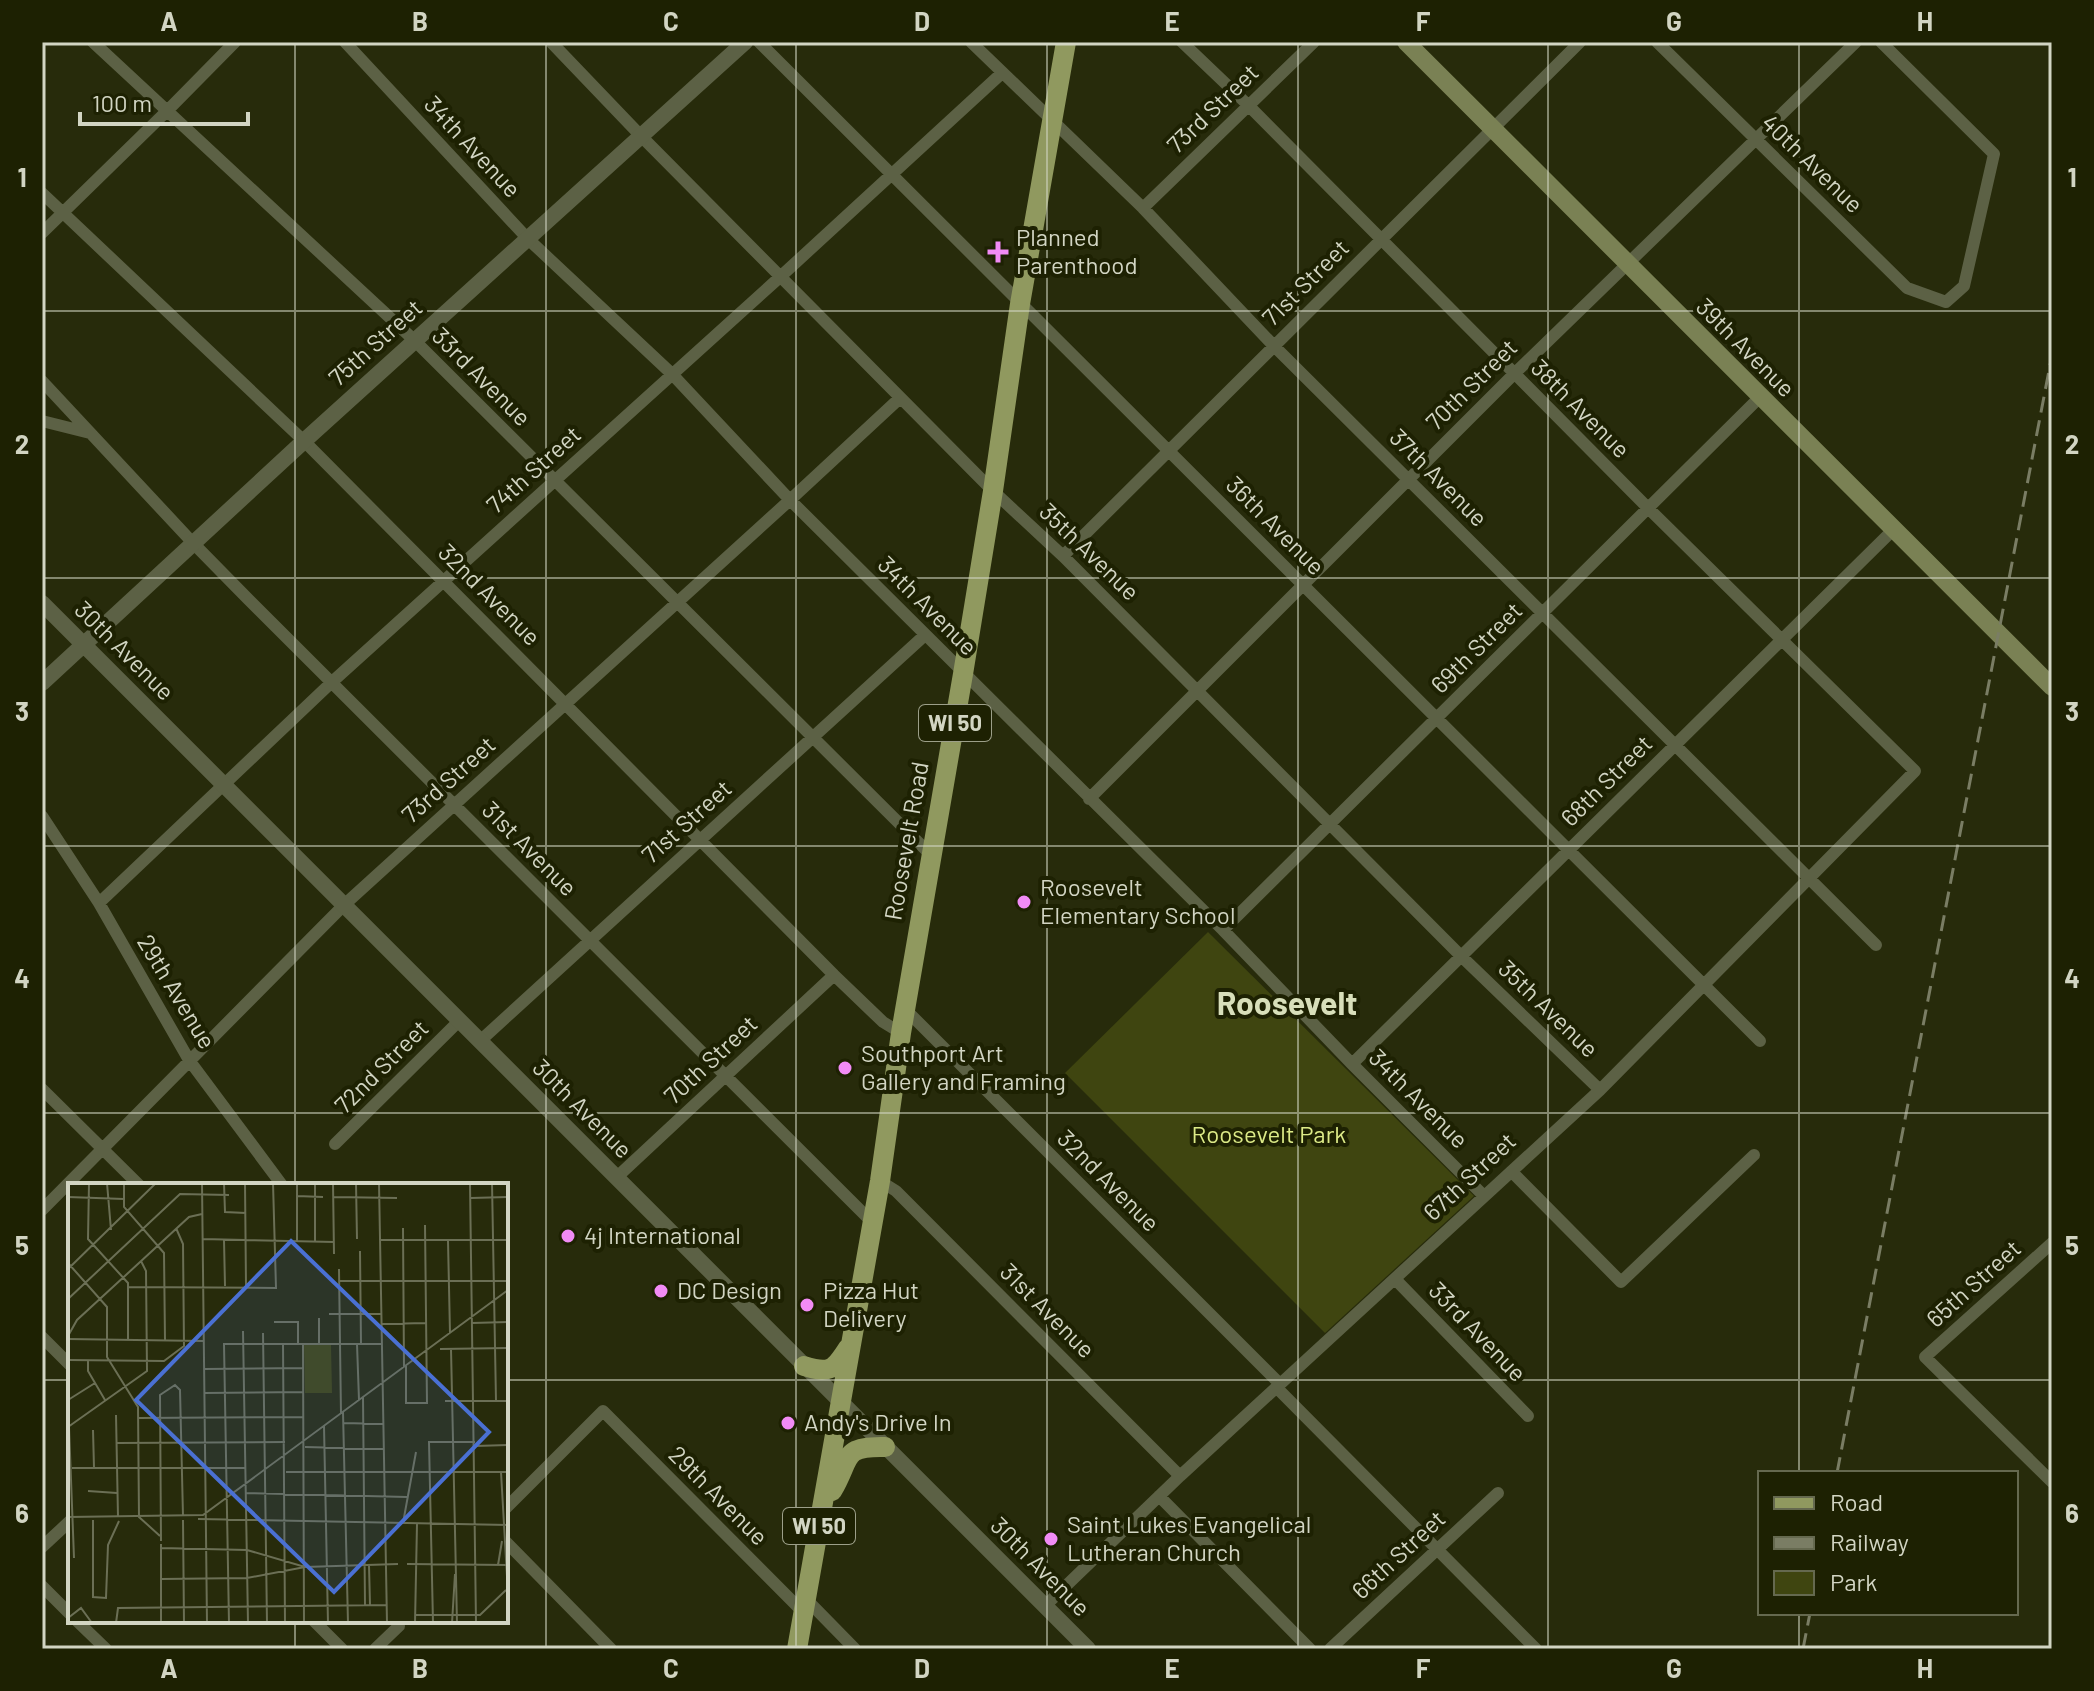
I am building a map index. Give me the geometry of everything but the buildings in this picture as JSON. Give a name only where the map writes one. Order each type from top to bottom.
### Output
[{"type":"main road","name":"Roosevelt Road","points":[[797,1649],[880,1181],[901,1033],[993,491],[1020,304],[1066,42]]},
{"type":"main road","name":"39th Avenue","points":[[1406,42],[1893,530],[2049,679]]},
{"type":"main road","points":[[804,1366],[825,1371],[832,1368],[850,1345]]},
{"type":"main road","points":[[823,1503],[851,1453],[864,1447],[885,1447]]},
{"type":"street","name":"33rd Avenue","points":[[93,42],[414,340],[931,855]]},
{"type":"street","points":[[42,233],[235,42]]},
{"type":"street","name":"34th Avenue","points":[[345,42],[528,239],[672,374],[790,500],[1223,930],[1484,1196]]},
{"type":"street","name":"35th Avenue","points":[[551,42],[993,491],[1063,556],[1461,956],[1600,1090]]},
{"type":"street","name":"75th Street","points":[[42,683],[414,340],[745,42]]},
{"type":"street","name":"36th Avenue","points":[[759,42],[1760,1041]]},
{"type":"street","name":"37th Avenue","points":[[971,42],[1143,208],[1407,480],[1876,945]]},
{"type":"street","name":"38th Avenue","points":[[1182,42],[1915,771]]},
{"type":"street","name":"73rd Street","points":[[1143,208],[1314,42]]},
{"type":"street","name":"71st Street","points":[[1063,556],[1580,42]]},
{"type":"street","name":"40th Avenue","points":[[1657,42],[1907,288],[1946,302],[1964,286],[1994,154],[1881,42]]},
{"type":"street","name":"70th Street","points":[[1089,799],[1626,263],[1856,42]]},
{"type":"street","name":"74th Street","points":[[99,903],[332,682],[1002,73]]},
{"type":"street","name":"32nd Avenue","points":[[42,193],[304,441],[834,975],[883,1022],[901,1033]]},
{"type":"street","name":"31st Avenue","points":[[42,381],[193,543],[872,1222]]},
{"type":"street","name":"69th Street","points":[[1223,930],[1760,397]]},
{"type":"street","name":"73rd Street","points":[[68,1183],[344,905],[900,398]]},
{"type":"street","points":[[42,421],[93,434]]},
{"type":"street","name":"68th Street","points":[[1352,1064],[1893,530]]},
{"type":"street","name":"30th Avenue","points":[[42,603],[1088,1649]]},
{"type":"street","name":"71st Street","points":[[480,1041],[925,635]]},
{"type":"street","name":"67th Street","points":[[1045,1606],[1180,1476],[1600,1090],[1915,771]]},
{"type":"street","name":"29th Avenue","points":[[42,816],[99,903],[189,1060],[281,1183]]},
{"type":"street","name":"70th Street","points":[[617,1177],[834,975]]},
{"type":"street","name":"32nd Avenue","points":[[905,1009],[1536,1649]]},
{"type":"street","name":"72nd Street","points":[[335,1144],[459,1021]]},
{"type":"street","points":[[42,1089],[137,1183]]},
{"type":"street","points":[[1512,1172],[1621,1282],[1754,1155]]},
{"type":"street","name":"31st Avenue","points":[[880,1181],[896,1191],[1180,1476]]},
{"type":"street","name":"73rd Street","points":[[42,1210],[68,1183]]},
{"type":"street","name":"65th Street","points":[[2052,1243],[1925,1357],[2052,1482]]},
{"type":"street","name":"33rd Avenue","points":[[1395,1279],[1528,1416]]},
{"type":"street","points":[[42,1337],[68,1363]]},
{"type":"street","name":"29th Avenue","points":[[508,1506],[603,1411],[804,1605],[855,1649]]},
{"type":"street","name":"66th Street","points":[[1330,1649],[1498,1493]]},
{"type":"street","points":[[1159,1496],[1310,1649]]},
{"type":"street","points":[[42,1547],[68,1523]]},
{"type":"street","points":[[508,1544],[611,1649]]},
{"type":"street","points":[[42,1586],[68,1612]]},
{"type":"street","points":[[79,1623],[106,1649]]},
{"type":"street","points":[[316,1623],[342,1649]]},
{"type":"street","points":[[375,1649],[399,1626]]},
{"type":"green space","name":"Roosevelt Park","points":[[1208,932],[1474,1196],[1325,1333],[1065,1073]]},
{"type":"railway","points":[[1837,1471],[2052,355]]},
{"type":"railway","points":[[1803,1649],[1810,1615]]},
{"type":"place","name":"Planned Parenthood","points":[[998,252]]},
{"type":"place","name":"Roosevelt Elementary School","points":[[1024,902]]},
{"type":"place","name":"Southport Art Gallery and Framing","points":[[845,1068]]},
{"type":"place","name":"4j International","points":[[568,1236]]},
{"type":"place","name":"DC Design","points":[[661,1291]]},
{"type":"place","name":"Pizza Hut Delivery","points":[[807,1305]]},
{"type":"place","name":"Andy's Drive In","points":[[788,1423]]},
{"type":"place","name":"Saint Lukes Evangelical Lutheran Church","points":[[1051,1539]]},
{"type":"district","name":"Roosevelt","points":[[1287,1004]]}]
